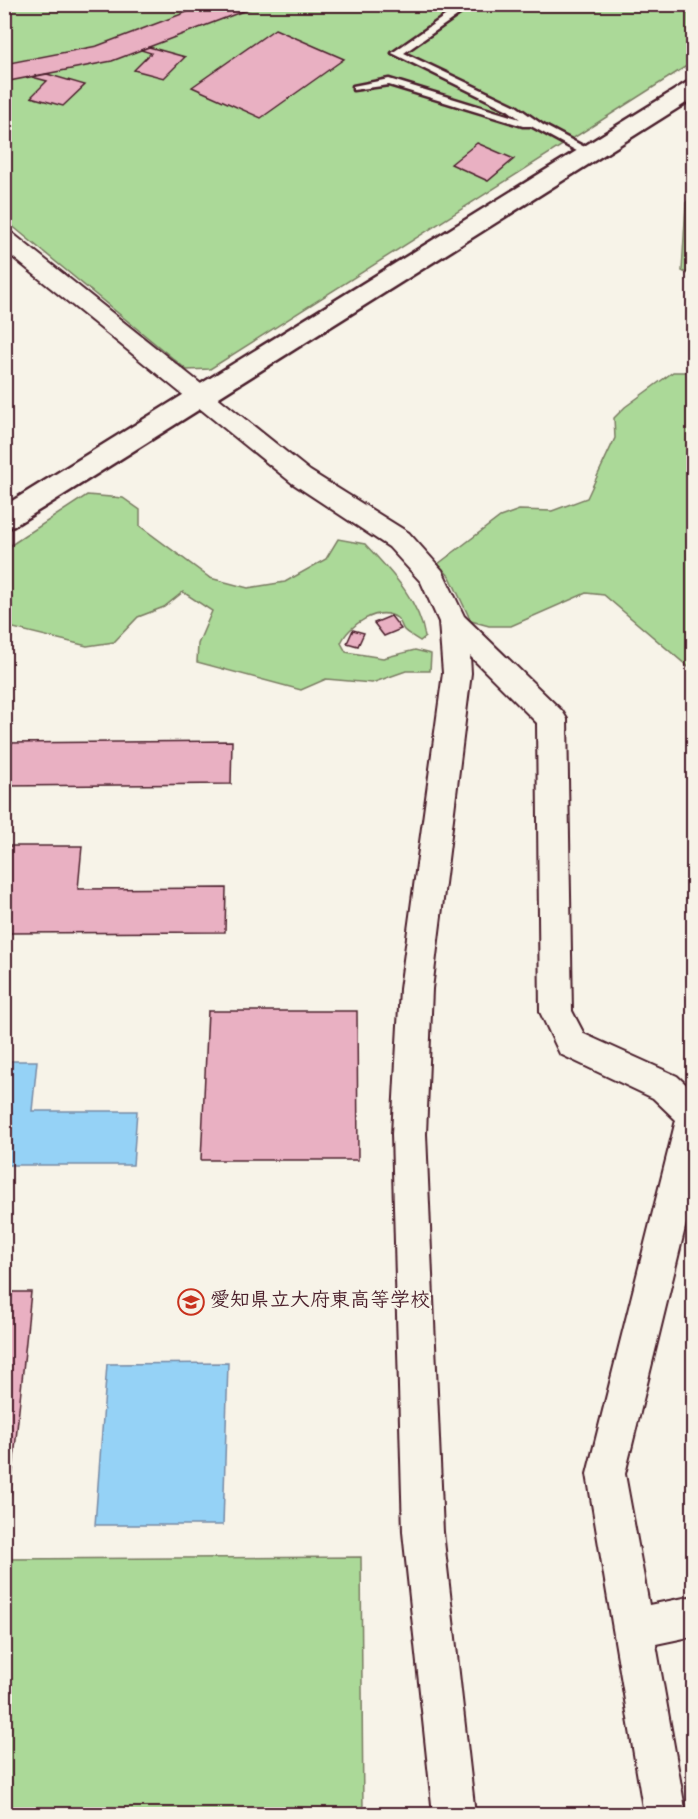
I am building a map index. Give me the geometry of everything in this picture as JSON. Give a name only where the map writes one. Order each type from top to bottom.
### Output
[{"type":"street","points":[[4,519],[693,88]]},
{"type":"street","points":[[4,238],[302,477],[399,540],[432,577],[453,622],[457,673],[416,989],[409,1134],[423,1532],[454,1815]]},
{"type":"street","points":[[453,622],[552,719],[556,1012],[572,1044],[664,1087],[693,1116],[606,1474],[664,1815]]},
{"type":"street","points":[[632,1629],[693,1616]]},
{"type":"lane","points":[[469,4],[398,53],[512,108],[539,127],[590,154]]},
{"type":"lane","points":[[357,88],[389,82],[539,127]]},
{"type":"green space","points":[[4,5],[693,5],[693,62],[210,369],[187,370],[5,220]]},
{"type":"green space","points":[[693,194],[693,276],[682,271],[686,203]]},
{"type":"green space","points":[[673,372],[693,372],[693,671],[604,595],[586,593],[511,626],[489,626],[471,621],[450,577],[438,564],[500,517],[519,510],[552,511],[587,498],[615,438],[614,418],[625,407]]},
{"type":"green space","points":[[87,495],[123,498],[140,510],[140,526],[210,578],[248,588],[285,582],[326,559],[338,539],[365,544],[410,598],[422,623],[425,637],[420,641],[404,630],[397,618],[382,614],[373,615],[357,624],[341,643],[346,652],[383,658],[415,650],[431,654],[430,671],[406,671],[372,683],[326,679],[301,690],[197,662],[198,644],[212,611],[183,592],[164,607],[138,617],[114,642],[87,646],[5,626],[5,549]]},
{"type":"green space","points":[[361,1557],[363,1814],[5,1814],[5,1559]]},
{"type":"water","points":[[4,1061],[37,1061],[32,1111],[137,1111],[133,1165],[5,1165]]},
{"type":"water","points":[[228,1363],[223,1525],[95,1525],[107,1364]]},
{"type":"building","points":[[208,4],[262,4],[112,61],[4,82],[4,64],[97,46]]},
{"type":"building","points":[[275,29],[344,59],[261,118],[192,87]]},
{"type":"building","points":[[149,47],[185,57],[164,78],[134,70],[151,53],[141,50]]},
{"type":"building","points":[[47,74],[85,85],[63,106],[31,97],[47,81],[32,77]]},
{"type":"building","points":[[477,143],[514,159],[488,181],[451,164]]},
{"type":"building","points":[[391,616],[401,629],[384,636],[374,623]]},
{"type":"building","points":[[353,630],[364,633],[358,646],[347,643]]},
{"type":"building","points":[[232,741],[231,784],[4,786],[4,743]]},
{"type":"building","points":[[4,846],[82,846],[78,889],[226,888],[225,932],[4,933]]},
{"type":"building","points":[[208,1011],[357,1011],[358,1160],[201,1160]]},
{"type":"building","points":[[4,1292],[31,1292],[10,1498],[4,1498]]},
{"type":"place","name":"愛知県立大府東高等学校","points":[[191,1302]]}]
